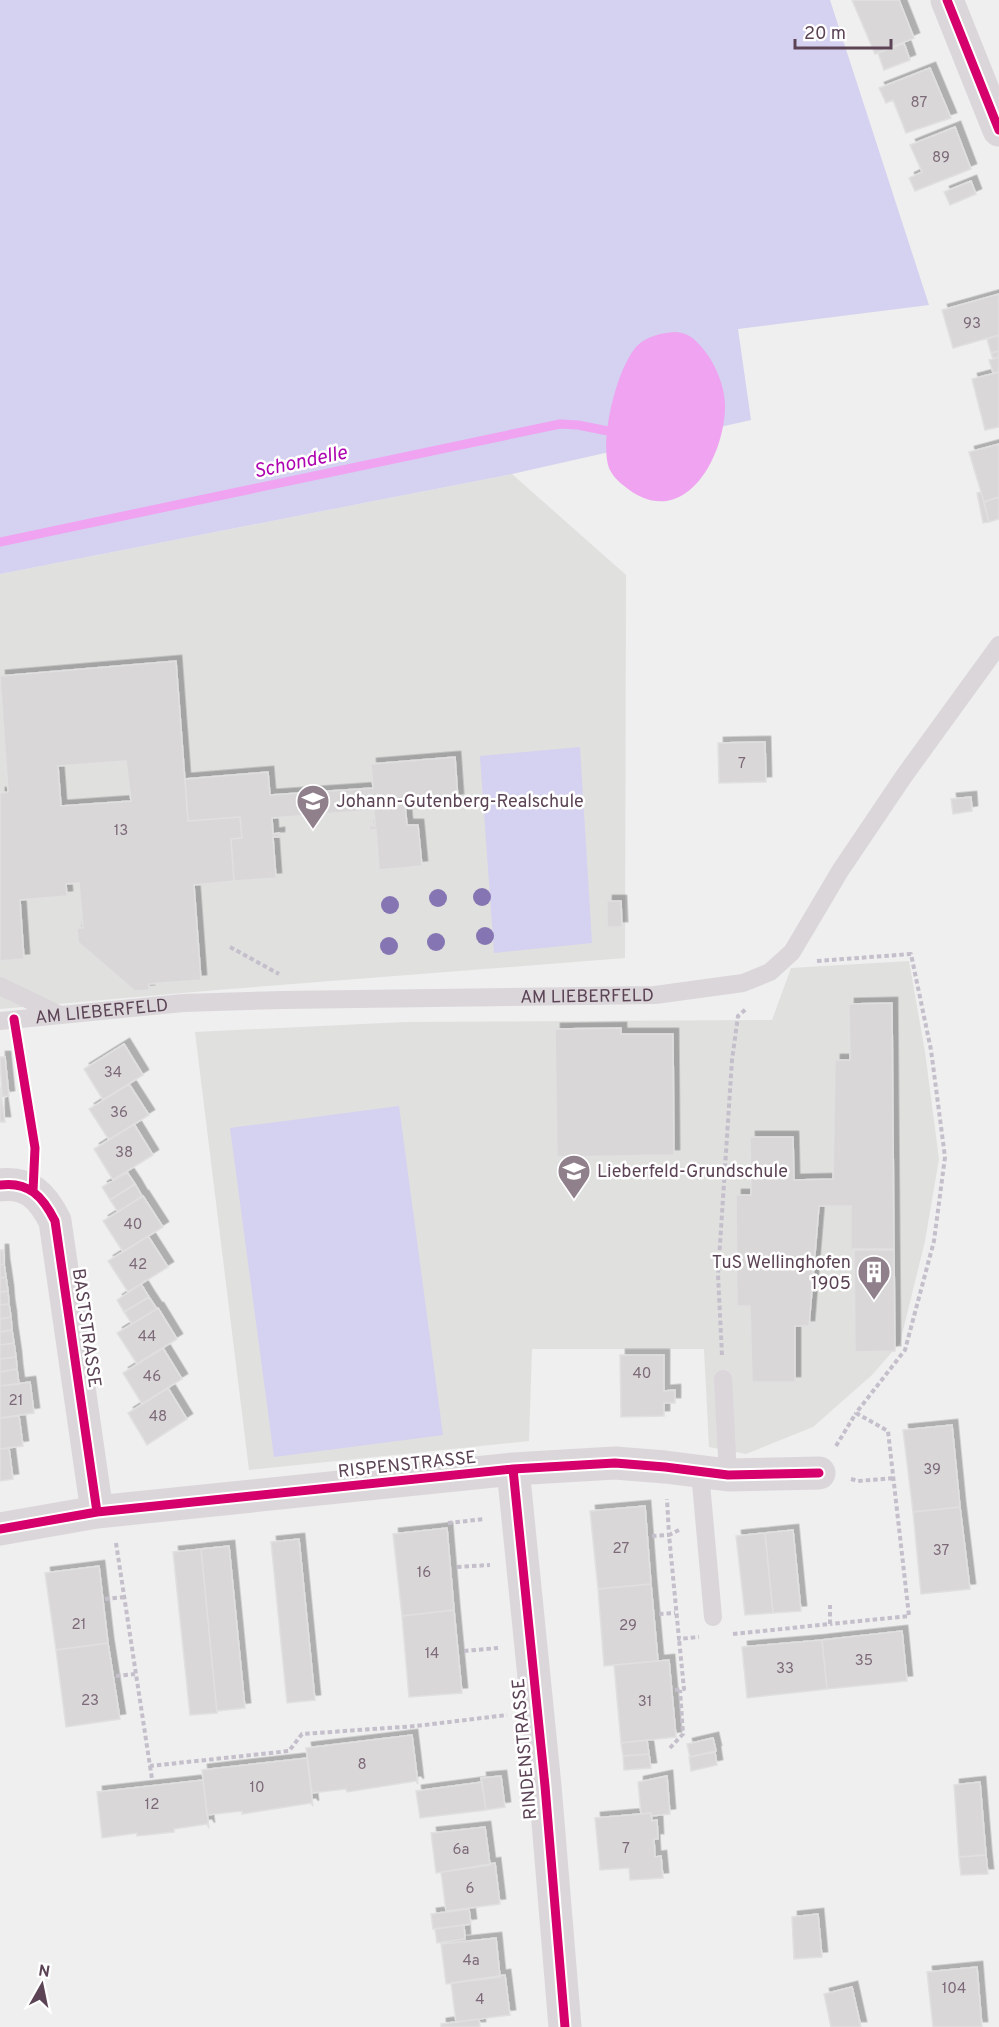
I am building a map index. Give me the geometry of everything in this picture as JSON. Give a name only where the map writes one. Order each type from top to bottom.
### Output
[{"type":"street","points":[[947,0],[999,130]]},
{"type":"street","name":"BASTSTRASSE","points":[[0,1185],[13,1184],[33,1191],[46,1203],[56,1221],[106,1523]]},
{"type":"street","name":"RISPENSTRASSE","points":[[0,1529],[106,1523],[513,1469],[615,1463],[714,1473],[819,1473]]},
{"type":"street","name":"RINDENSTRASSE","points":[[513,1469],[545,1786],[564,2027]]},
{"type":"lane","name":"AM LIEBERFELD","points":[[0,1021],[183,1003],[282,999],[655,995],[743,983],[770,972],[792,952],[840,871],[904,776],[999,645]]},
{"type":"lane","points":[[0,986],[58,1014]]},
{"type":"lane","points":[[713,1617],[714,1473],[723,1379]]},
{"type":"path","points":[[230,947],[252,958]]},
{"type":"path","points":[[792,952],[784,964],[911,954],[931,1050],[945,1157],[934,1241],[904,1350],[856,1413],[888,1431],[909,1616],[831,1624]]},
{"type":"path","points":[[723,1379],[718,1275],[732,1060],[738,1016],[755,1002]]},
{"type":"path","points":[[819,1473],[858,1481],[895,1478]]},
{"type":"path","points":[[651,1536],[669,1535],[667,1494]]},
{"type":"path","points":[[448,1523],[485,1519]]},
{"type":"path","points":[[106,1523],[124,1597],[152,1779]]},
{"type":"path","points":[[457,1567],[492,1565]]},
{"type":"path","points":[[105,1599],[124,1597]]},
{"type":"path","points":[[659,1614],[675,1612]]},
{"type":"path","points":[[670,1748],[683,1734],[678,1690],[684,1689],[679,1639]]},
{"type":"path","points":[[464,1650],[499,1648]]},
{"type":"path","points":[[116,1676],[135,1674]]},
{"type":"path","points":[[150,1766],[289,1751],[302,1734],[416,1726],[517,1714]]},
{"type":"shaded area","points":[[0,0],[830,0],[929,305],[738,329],[751,420],[512,474],[0,574]]},
{"type":"shaded area","points":[[675,332],[691,337],[708,356],[722,385],[725,409],[716,450],[707,469],[695,485],[680,496],[663,501],[644,498],[617,480],[609,468],[606,440],[617,386],[630,356],[637,346],[650,337]]},
{"type":"shaded area","name":"Johann-Gutenberg-Realschule","points":[[512,474],[626,575],[625,958],[0,1009],[0,574]]},
{"type":"shaded area","points":[[580,747],[592,943],[494,953],[480,756]]},
{"type":"shaded area","name":"Lieberfeld-Grundschule","points":[[909,961],[925,1052],[939,1159],[925,1241],[900,1343],[872,1375],[813,1427],[746,1454],[709,1447],[704,1349],[532,1349],[529,1441],[249,1470],[195,1032],[405,1022],[772,1020],[791,968]]},
{"type":"shaded area","points":[[399,1106],[443,1435],[274,1457],[230,1128]]},
{"type":"building","points":[[852,0],[899,0],[914,38],[875,54]]},
{"type":"building","points":[[904,43],[910,60],[884,70],[878,53]]},
{"type":"building","points":[[930,68],[951,118],[906,133],[893,100],[886,103],[879,88]]},
{"type":"building","points":[[955,127],[971,169],[915,191],[909,178],[922,172],[910,145]]},
{"type":"building","points":[[971,181],[976,194],[950,205],[944,192]]},
{"type":"building","points":[[999,294],[999,335],[953,348],[942,310]]},
{"type":"building","points":[[999,335],[999,351],[991,353],[987,339]]},
{"type":"building","points":[[999,351],[999,357],[993,359],[991,353]]},
{"type":"building","points":[[999,357],[999,372],[993,373],[989,360]]},
{"type":"building","points":[[999,372],[999,427],[985,430],[972,379]]},
{"type":"building","points":[[999,444],[999,497],[984,502],[969,452]]},
{"type":"building","points":[[981,492],[989,522],[983,523],[977,493]]},
{"type":"building","points":[[999,497],[999,519],[989,522],[984,502]]},
{"type":"building","points":[[176,661],[188,821],[240,817],[242,838],[231,839],[234,881],[194,885],[201,980],[149,984],[149,990],[135,991],[78,942],[77,928],[83,928],[79,883],[66,884],[67,896],[20,900],[24,959],[0,961],[0,793],[8,792],[0,676]],"holes":[[[126,761],[131,801],[61,806],[58,766]]]},
{"type":"building","points":[[765,742],[766,782],[719,783],[718,743]]},
{"type":"building","points":[[455,757],[458,799],[405,804],[407,825],[418,825],[422,866],[379,870],[376,829],[370,830],[369,826],[375,826],[374,810],[272,818],[273,834],[279,833],[279,837],[273,837],[276,878],[234,881],[231,839],[242,838],[240,817],[188,821],[185,779],[268,772],[270,795],[373,788],[371,764]]},
{"type":"building","points":[[971,797],[972,811],[953,814],[951,799]]},
{"type":"building","points":[[607,901],[621,901],[622,927],[607,927]]},
{"type":"building","points":[[892,1003],[894,1249],[851,1249],[851,1206],[819,1206],[809,1326],[795,1326],[795,1382],[752,1382],[750,1306],[737,1306],[736,1195],[751,1195],[750,1137],[793,1137],[794,1180],[833,1179],[835,1060],[850,1060],[849,1004]]},
{"type":"building","points":[[621,1028],[621,1034],[673,1034],[674,1155],[557,1157],[555,1029]]},
{"type":"building","points":[[124,1044],[143,1075],[103,1100],[84,1069]]},
{"type":"building","points":[[0,1057],[5,1057],[9,1096],[2,1097]]},
{"type":"building","points":[[129,1084],[149,1115],[109,1140],[89,1109]]},
{"type":"building","points":[[0,1087],[5,1122],[0,1122]]},
{"type":"building","points":[[134,1124],[153,1155],[113,1180],[94,1149]]},
{"type":"building","points":[[127,1172],[135,1184],[110,1200],[102,1187]]},
{"type":"building","points":[[135,1184],[142,1196],[118,1212],[110,1200]]},
{"type":"building","points":[[143,1196],[163,1227],[123,1252],[103,1221]]},
{"type":"building","points":[[148,1236],[168,1267],[128,1292],[108,1261]]},
{"type":"building","points":[[0,1250],[3,1250],[4,1264],[0,1265]]},
{"type":"building","name":"TuS Wellinghofen 1905","points":[[854,1250],[894,1250],[895,1351],[855,1352]]},
{"type":"building","points":[[4,1264],[6,1277],[0,1278],[0,1265]]},
{"type":"building","points":[[6,1277],[8,1291],[0,1292],[0,1278]]},
{"type":"building","points":[[141,1284],[149,1297],[124,1312],[117,1300]]},
{"type":"building","points":[[8,1291],[9,1304],[0,1305],[0,1292]]},
{"type":"building","points":[[149,1297],[157,1309],[132,1324],[124,1312]]},
{"type":"building","points":[[9,1304],[11,1317],[0,1319],[0,1305]]},
{"type":"building","points":[[158,1308],[177,1339],[137,1364],[117,1333]]},
{"type":"building","points":[[11,1317],[12,1330],[0,1332],[0,1319]]},
{"type":"building","points":[[12,1330],[14,1343],[0,1345],[0,1332]]},
{"type":"building","points":[[14,1343],[16,1357],[0,1359],[0,1345]]},
{"type":"building","points":[[163,1348],[182,1379],[142,1404],[123,1373]]},
{"type":"building","points":[[620,1355],[664,1355],[664,1391],[675,1390],[675,1403],[664,1403],[664,1416],[621,1417]]},
{"type":"building","points":[[16,1357],[17,1369],[0,1372],[0,1359]]},
{"type":"building","points":[[17,1369],[19,1384],[0,1386],[0,1372]]},
{"type":"building","points":[[30,1382],[34,1413],[0,1418],[0,1386]]},
{"type":"building","points":[[168,1388],[187,1419],[147,1445],[128,1413]]},
{"type":"building","points":[[19,1416],[23,1446],[0,1449],[0,1418]]},
{"type":"building","points":[[952,1425],[960,1507],[913,1512],[903,1430]]},
{"type":"building","points":[[9,1448],[13,1479],[0,1481],[0,1449]]},
{"type":"building","points":[[645,1506],[651,1584],[598,1589],[590,1511]]},
{"type":"building","points":[[960,1507],[970,1589],[921,1594],[913,1512]]},
{"type":"building","points":[[447,1528],[454,1610],[402,1616],[393,1534]]},
{"type":"building","points":[[793,1530],[801,1611],[773,1613],[765,1533]]},
{"type":"building","points":[[765,1533],[773,1613],[745,1615],[736,1536]]},
{"type":"building","points":[[299,1539],[315,1700],[287,1703],[271,1542]]},
{"type":"building","points":[[229,1546],[245,1708],[217,1711],[217,1713],[201,1549]]},
{"type":"building","points":[[201,1549],[217,1713],[190,1715],[173,1552]]},
{"type":"building","points":[[99,1566],[108,1643],[56,1650],[45,1573]]},
{"type":"building","points":[[651,1584],[658,1661],[604,1666],[598,1589]]},
{"type":"building","points":[[454,1610],[462,1693],[409,1697],[402,1616]]},
{"type":"building","points":[[902,1631],[907,1681],[827,1689],[822,1640]]},
{"type":"building","points":[[822,1640],[827,1689],[747,1698],[742,1647]]},
{"type":"building","points":[[108,1643],[120,1719],[66,1727],[56,1650]]},
{"type":"building","points":[[669,1660],[676,1737],[621,1743],[614,1665]]},
{"type":"building","points":[[412,1735],[418,1784],[416,1781],[347,1792],[346,1789],[312,1793],[306,1748]]},
{"type":"building","points":[[713,1738],[716,1751],[690,1757],[687,1744]]},
{"type":"building","points":[[647,1740],[649,1754],[623,1756],[621,1743]]},
{"type":"building","points":[[715,1752],[717,1765],[691,1771],[689,1757]]},
{"type":"building","points":[[649,1754],[651,1768],[624,1770],[623,1756]]},
{"type":"building","points":[[307,1758],[313,1806],[311,1803],[242,1814],[242,1811],[207,1815],[202,1770]]},
{"type":"building","points":[[501,1776],[505,1807],[486,1810],[481,1778]]},
{"type":"building","points":[[667,1776],[670,1814],[651,1816],[651,1813],[641,1814],[638,1782]]},
{"type":"building","points":[[203,1780],[209,1828],[207,1824],[174,1829],[174,1832],[137,1836],[137,1833],[102,1838],[97,1792]]},
{"type":"building","points":[[482,1782],[486,1810],[420,1818],[416,1791]]},
{"type":"building","points":[[980,1782],[986,1855],[959,1857],[954,1785]]},
{"type":"building","points":[[651,1813],[652,1821],[657,1820],[658,1839],[654,1839],[655,1857],[661,1856],[663,1878],[630,1880],[629,1868],[600,1870],[595,1818]]},
{"type":"building","points":[[485,1827],[490,1865],[436,1873],[431,1833]]},
{"type":"building","points":[[986,1855],[988,1874],[961,1875],[959,1857]]},
{"type":"building","points":[[495,1863],[500,1904],[446,1911],[441,1872]]},
{"type":"building","points":[[469,1909],[471,1924],[433,1929],[431,1914]]},
{"type":"building","points":[[818,1914],[822,1957],[794,1959],[792,1917]]},
{"type":"building","points":[[464,1925],[465,1939],[437,1943],[435,1929]]},
{"type":"building","points":[[496,1938],[500,1977],[446,1984],[441,1944]]},
{"type":"building","points":[[977,1967],[982,2027],[933,2027],[927,1972]]},
{"type":"building","points":[[505,1975],[510,2015],[456,2022],[451,1983]]},
{"type":"building","points":[[852,1987],[861,2027],[831,2027],[824,1994]]},
{"type":"building","points":[[479,2019],[480,2027],[441,2027],[441,2024]]},
{"type":"waterway","name":"Schondelle","points":[[0,542],[560,424],[608,431]]},
{"type":"cycle path","points":[[947,0],[999,130]]},
{"type":"cycle path","points":[[14,1019],[35,1148],[33,1191]]},
{"type":"cycle path","points":[[0,1185],[10,1184],[34,1192],[55,1221],[97,1512]]},
{"type":"cycle path","points":[[0,1529],[97,1512],[513,1469],[615,1463],[728,1475],[819,1473]]},
{"type":"cycle path","points":[[513,1469],[545,1786],[565,2027]]},
{"type":"place","name":"Johann-Gutenberg-Realschule","points":[[313,830]]},
{"type":"place","name":"Lieberfeld-Grundschule","points":[[574,1200]]},
{"type":"place","name":"TuS Wellinghofen 1905","points":[[874,1301]]}]
